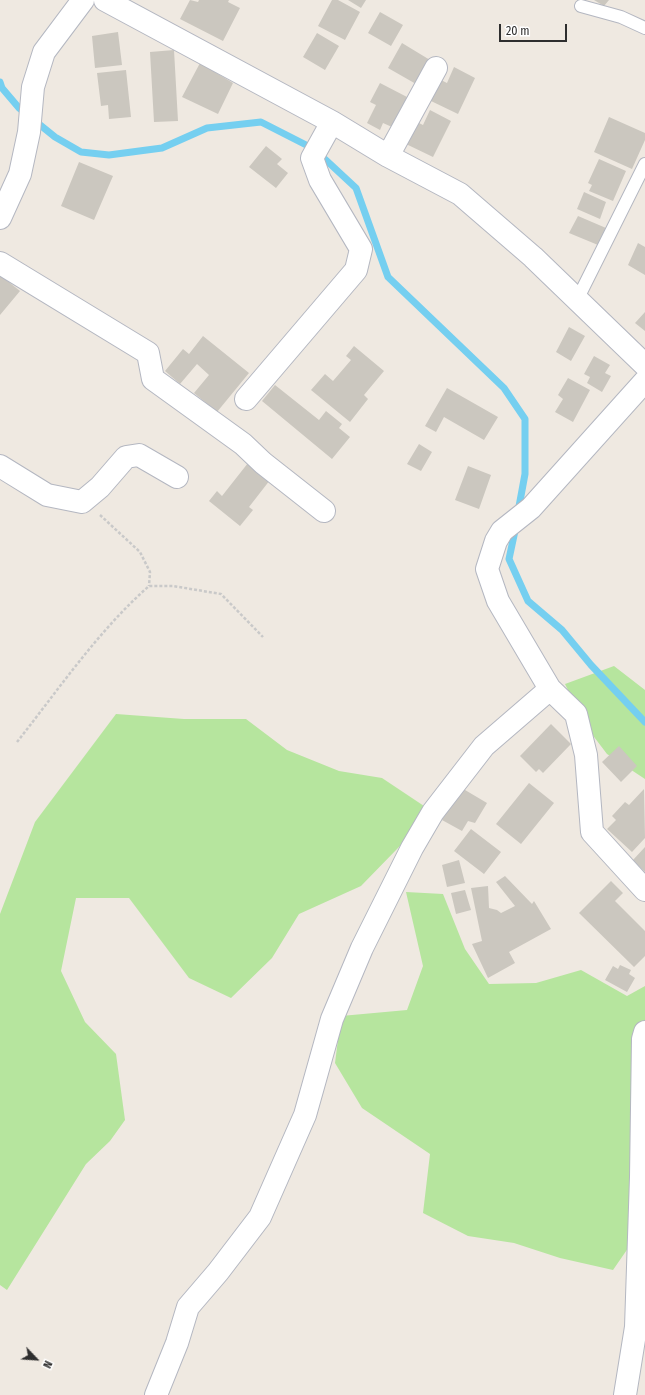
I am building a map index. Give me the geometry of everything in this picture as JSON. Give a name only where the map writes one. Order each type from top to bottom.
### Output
[{"type":"street","points":[[0,218],[20,174],[29,132],[33,87],[44,52],[83,0]]},
{"type":"street","points":[[105,0],[329,127],[460,194],[533,257],[645,365]]},
{"type":"street","points":[[388,156],[436,68]]},
{"type":"street","points":[[246,399],[356,270],[361,249],[320,180],[312,158],[329,127]]},
{"type":"street","points":[[0,263],[148,353],[153,378],[243,444],[263,463],[324,511]]},
{"type":"street","points":[[645,381],[531,508],[502,531],[496,541],[487,569],[498,601],[550,689],[576,714],[586,755],[592,832],[645,890]]},
{"type":"street","points":[[0,466],[47,494],[82,502],[100,487],[126,457],[139,455],[177,477]]},
{"type":"street","points":[[156,1395],[177,1343],[188,1307],[260,1217],[305,1115],[332,1018],[362,948],[412,848],[433,812],[484,746],[550,689]]},
{"type":"street","points":[[625,1395],[636,1327],[643,1178],[643,1039],[645,1032]]},
{"type":"lane","points":[[581,6],[621,17],[645,28]]},
{"type":"lane","points":[[577,300],[645,164]]},
{"type":"path","points":[[82,502],[106,520],[140,552],[150,572],[149,586]]},
{"type":"path","points":[[17,742],[103,633],[133,600],[149,586],[173,586],[221,594],[263,637]]},
{"type":"green space","points":[[614,666],[645,690],[645,779],[607,754],[585,725],[565,684]]},
{"type":"green space","points":[[116,714],[184,719],[246,719],[287,750],[339,771],[382,778],[433,812],[361,886],[299,914],[272,958],[231,998],[189,978],[129,898],[76,898],[61,971],[85,1022],[116,1054],[125,1120],[110,1141],[86,1164],[7,1290],[0,1285],[0,914],[35,822]]},
{"type":"green space","points":[[406,892],[443,894],[465,949],[489,984],[536,983],[581,970],[627,996],[645,986],[645,1211],[642,1228],[613,1270],[560,1258],[514,1243],[468,1236],[423,1213],[430,1154],[362,1108],[335,1063],[341,1016],[407,1010],[423,966]]},
{"type":"building","points":[[190,0],[198,2],[199,0],[229,0],[228,2],[240,8],[223,41],[180,19]]},
{"type":"building","points":[[332,0],[338,0],[360,12],[345,40],[318,26]]},
{"type":"building","points":[[348,0],[366,0],[361,8]]},
{"type":"building","points":[[594,0],[609,0],[604,6]]},
{"type":"building","points":[[380,12],[403,25],[391,46],[368,33]]},
{"type":"building","points":[[118,32],[122,65],[95,68],[92,36]]},
{"type":"building","points":[[317,33],[339,46],[325,70],[303,57]]},
{"type":"building","points":[[402,43],[430,60],[416,84],[388,68]]},
{"type":"building","points":[[174,50],[178,121],[154,122],[150,52]]},
{"type":"building","points":[[200,63],[233,83],[218,114],[182,97]]},
{"type":"building","points":[[454,67],[475,78],[458,114],[431,101],[441,80],[447,83]]},
{"type":"building","points":[[126,70],[131,117],[109,119],[108,105],[101,106],[97,73]]},
{"type":"building","points":[[380,83],[407,97],[392,127],[383,123],[380,130],[367,123],[376,105],[370,102]]},
{"type":"building","points":[[430,110],[451,121],[433,157],[406,144],[417,122],[423,125]]},
{"type":"building","points":[[609,117],[645,133],[645,140],[632,169],[594,152]]},
{"type":"building","points":[[266,146],[282,159],[277,164],[288,173],[276,188],[249,167]]},
{"type":"building","points":[[599,159],[626,171],[613,201],[589,191],[592,185],[588,183]]},
{"type":"building","points":[[79,162],[113,176],[94,220],[61,206]]},
{"type":"building","points":[[584,192],[606,202],[600,219],[577,209]]},
{"type":"building","points":[[578,216],[606,228],[598,245],[569,233]]},
{"type":"building","points":[[638,243],[645,247],[645,275],[628,265]]},
{"type":"building","points":[[0,275],[20,291],[0,315]]},
{"type":"building","points":[[645,312],[645,331],[635,323]]},
{"type":"building","points":[[569,327],[585,336],[571,361],[556,352]]},
{"type":"building","points":[[203,336],[249,373],[217,412],[194,393],[209,375],[197,364],[180,384],[165,371],[183,349],[189,354]]},
{"type":"building","points":[[354,346],[384,371],[364,395],[368,399],[350,422],[311,390],[325,374],[333,381],[351,360],[346,356]]},
{"type":"building","points":[[594,356],[610,365],[605,373],[611,376],[602,392],[587,383],[590,377],[584,374]]},
{"type":"building","points":[[568,378],[590,390],[573,422],[555,412],[563,399],[558,395]]},
{"type":"building","points":[[275,385],[319,420],[326,411],[342,424],[339,428],[350,437],[332,459],[262,401]]},
{"type":"building","points":[[447,388],[498,417],[484,440],[444,417],[436,432],[425,426]]},
{"type":"building","points":[[419,444],[432,452],[421,471],[407,464]]},
{"type":"building","points":[[248,463],[270,480],[249,507],[253,510],[240,526],[209,501],[217,491],[222,496]]},
{"type":"building","points":[[468,466],[491,475],[479,509],[455,500]]},
{"type":"building","points":[[551,724],[571,744],[543,773],[539,769],[536,772],[520,756]]},
{"type":"building","points":[[619,746],[637,766],[621,782],[602,762]]},
{"type":"building","points":[[529,783],[554,803],[521,844],[496,824]]},
{"type":"building","points":[[460,787],[487,803],[475,823],[468,821],[462,831],[442,820]]},
{"type":"building","points":[[644,789],[645,838],[632,852],[607,829],[616,820],[612,816],[625,802],[629,805]]},
{"type":"building","points":[[471,829],[501,852],[484,874],[454,851]]},
{"type":"building","points":[[645,847],[645,872],[633,860]]},
{"type":"building","points":[[459,860],[465,883],[447,887],[442,865]]},
{"type":"building","points":[[505,876],[532,904],[534,901],[551,929],[509,952],[515,963],[488,978],[472,944],[482,941],[471,888],[488,886],[489,908],[497,910],[501,913],[515,906],[496,882]]},
{"type":"building","points":[[611,881],[623,893],[615,901],[645,931],[645,956],[634,967],[579,913]]},
{"type":"building","points":[[465,890],[471,910],[456,914],[451,893]]},
{"type":"building","points":[[620,965],[631,970],[629,974],[635,978],[627,992],[605,980],[613,966],[618,969]]},
{"type":"waterway","points":[[0,82],[2,88],[19,108],[55,137],[81,152],[109,155],[162,148],[207,128],[261,122],[314,149],[356,188],[388,277],[504,388],[525,419],[525,474],[518,512]]},
{"type":"waterway","points":[[516,526],[509,559],[528,601],[562,630],[591,665],[645,722]]}]
